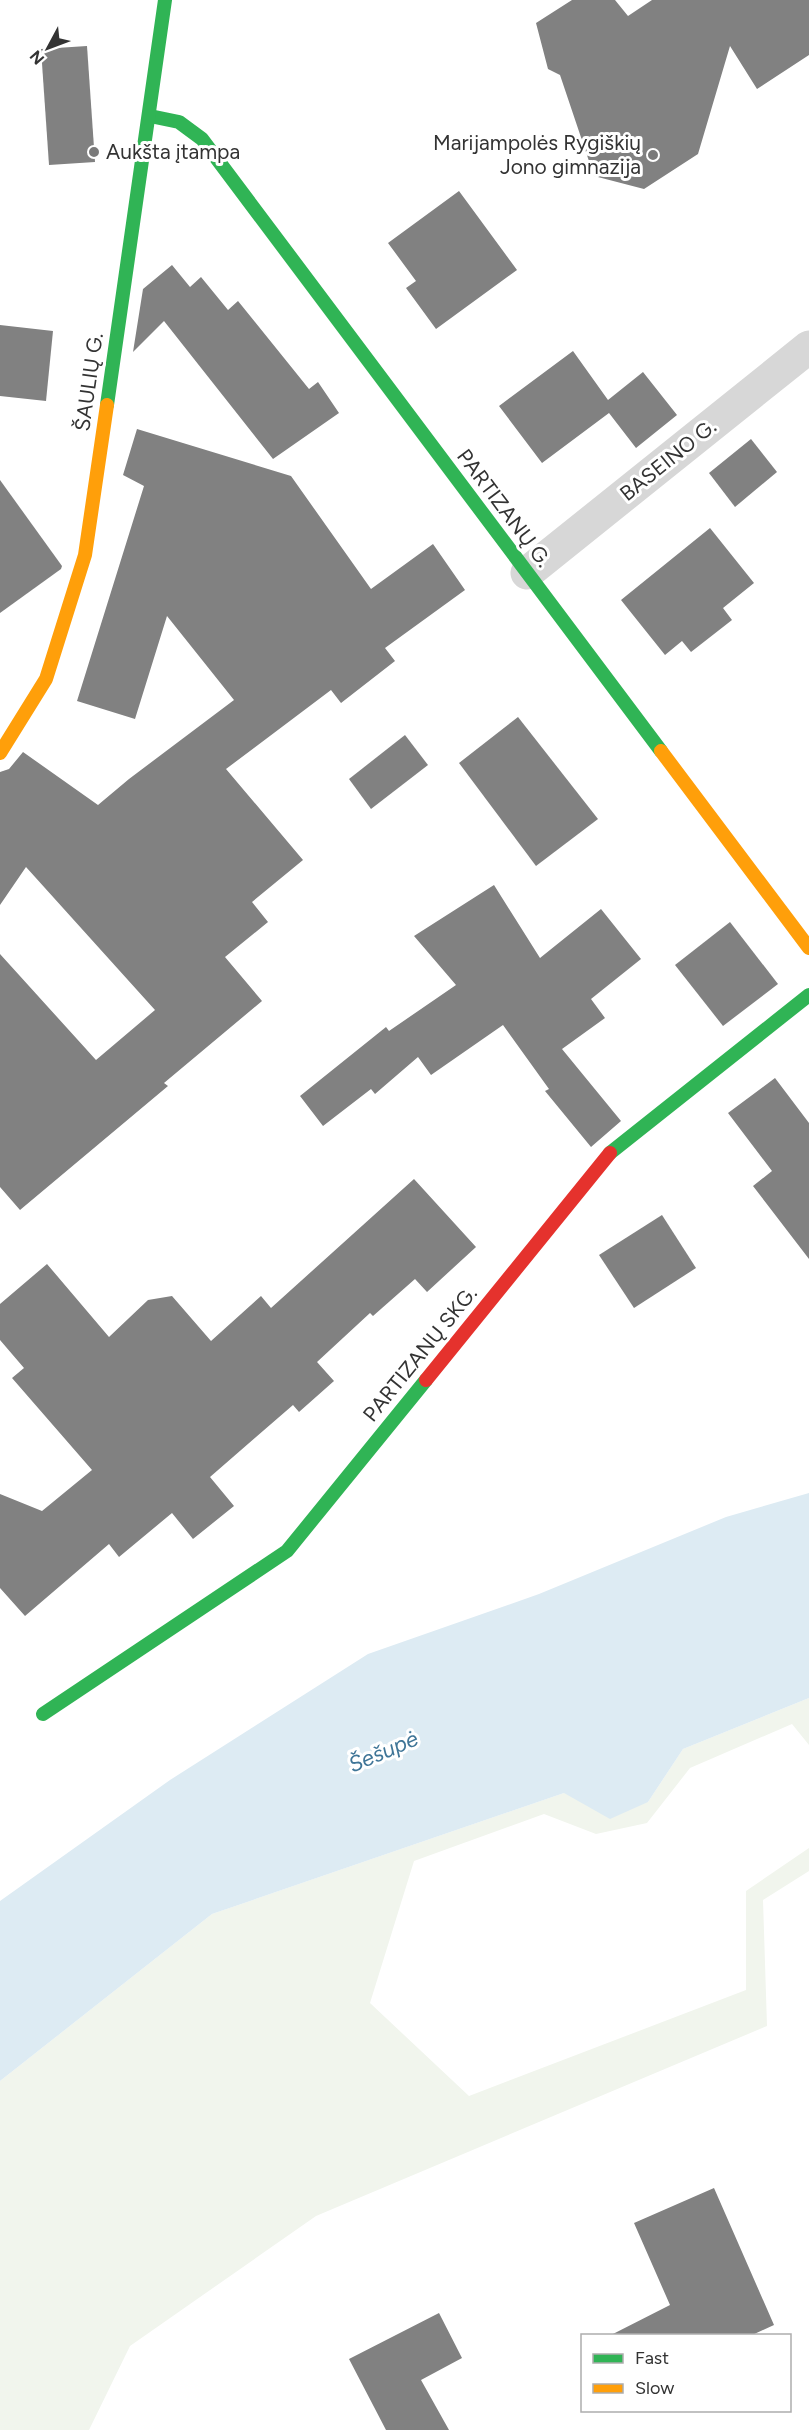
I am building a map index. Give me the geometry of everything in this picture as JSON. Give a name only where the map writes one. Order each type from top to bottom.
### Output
[{"type":"street","name":"ŠAULIŲ G.","points":[[0,753],[46,679],[85,555],[165,0]]},
{"type":"street","name":"PARTIZANŲ G.","points":[[150,116],[179,122],[202,139],[809,948]]},
{"type":"street","name":"BASEINO G.","points":[[527,573],[809,347]]},
{"type":"street","name":"PARTIZANŲ SKG.","points":[[43,1714],[288,1551],[610,1152],[809,996]]},
{"type":"shaded area","points":[[809,1698],[809,1745],[792,1724],[690,1768],[647,1823],[596,1834],[544,1814],[414,1861],[370,2003],[469,2096],[746,1990],[746,1891],[809,1848],[809,1871],[763,1900],[767,2026],[316,2216],[130,2346],[89,2430],[0,2430],[0,2081],[212,1914],[564,1793],[648,1802],[683,1749]]},
{"type":"water","name":"Šešupė","points":[[809,1493],[809,1698],[683,1749],[648,1802],[610,1819],[564,1793],[212,1914],[0,2081],[0,1901],[170,1780],[368,1654],[539,1594],[726,1517]]},
{"type":"building","points":[[572,0],[615,0],[628,16],[652,0],[809,0],[809,55],[757,89],[730,46],[698,154],[644,189],[594,176],[560,75],[548,69],[536,23]]},
{"type":"building","points":[[87,46],[95,162],[49,165],[41,49]]},
{"type":"building","points":[[459,191],[517,270],[436,329],[406,288],[416,281],[388,243]]},
{"type":"building","points":[[172,265],[190,287],[201,277],[228,310],[238,301],[309,389],[318,382],[339,413],[273,459],[164,321],[133,352],[143,289]]},
{"type":"building","points":[[0,325],[53,331],[46,401],[0,396]]},
{"type":"building","points":[[573,351],[608,400],[643,372],[677,415],[636,448],[609,413],[542,463],[499,406]]},
{"type":"building","points":[[137,429],[291,476],[371,589],[433,544],[465,590],[385,648],[395,661],[341,703],[331,690],[226,769],[303,860],[252,902],[268,922],[225,957],[262,1001],[164,1083],[168,1086],[20,1210],[0,1187],[0,954],[96,1060],[155,1010],[26,867],[0,905],[0,772],[9,769],[23,752],[98,805],[234,700],[167,616],[135,719],[77,701],[144,486],[123,475]]},
{"type":"building","points":[[751,439],[777,472],[735,507],[709,473]]},
{"type":"building","points":[[0,480],[62,566],[0,613]]},
{"type":"building","points":[[710,528],[754,583],[723,608],[732,620],[691,652],[682,641],[665,655],[621,600]]},
{"type":"building","points":[[518,717],[598,819],[536,866],[459,763]]},
{"type":"building","points":[[405,735],[428,765],[371,809],[349,779]]},
{"type":"building","points":[[494,885],[540,958],[601,909],[641,959],[591,999],[605,1018],[562,1049],[621,1121],[591,1147],[545,1091],[549,1089],[503,1025],[431,1075],[418,1057],[375,1094],[371,1089],[323,1126],[300,1096],[386,1027],[389,1031],[456,985],[414,936]]},
{"type":"building","points":[[730,922],[778,984],[723,1026],[675,965]]},
{"type":"building","points":[[775,1078],[809,1123],[809,1259],[753,1186],[772,1171],[728,1113]]},
{"type":"building","points":[[414,1179],[476,1247],[427,1292],[415,1279],[373,1316],[370,1313],[317,1362],[334,1381],[299,1412],[293,1405],[210,1477],[234,1506],[193,1539],[172,1513],[119,1557],[109,1544],[25,1616],[0,1588],[0,1494],[42,1511],[92,1470],[12,1378],[24,1368],[0,1340],[0,1304],[47,1264],[109,1337],[148,1300],[172,1296],[211,1341],[261,1296],[271,1308]]},
{"type":"building","points":[[662,1215],[696,1268],[634,1308],[599,1255]]},
{"type":"building","points":[[714,2188],[774,2325],[754,2334],[613,2334],[670,2305],[634,2223]]},
{"type":"building","points":[[439,2313],[462,2358],[421,2380],[449,2430],[386,2430],[349,2359]]},
{"type":"traffic: fast","points":[[107,405],[165,0]]},
{"type":"traffic: fast","points":[[150,116],[179,122],[202,139],[661,751]]},
{"type":"traffic: fast","points":[[610,1153],[809,995]]},
{"type":"traffic: fast","points":[[43,1714],[287,1551],[426,1380]]},
{"type":"traffic: slow","points":[[0,753],[46,679],[85,555],[107,405]]},
{"type":"traffic: slow","points":[[661,751],[809,948]]},
{"type":"traffic: jam","points":[[426,1380],[610,1153]]},
{"type":"place","name":"Aukšta įtampa","points":[[94,152]]},
{"type":"place","name":"Marijampolės Rygiškių Jono gimnazija","points":[[653,155]]}]
